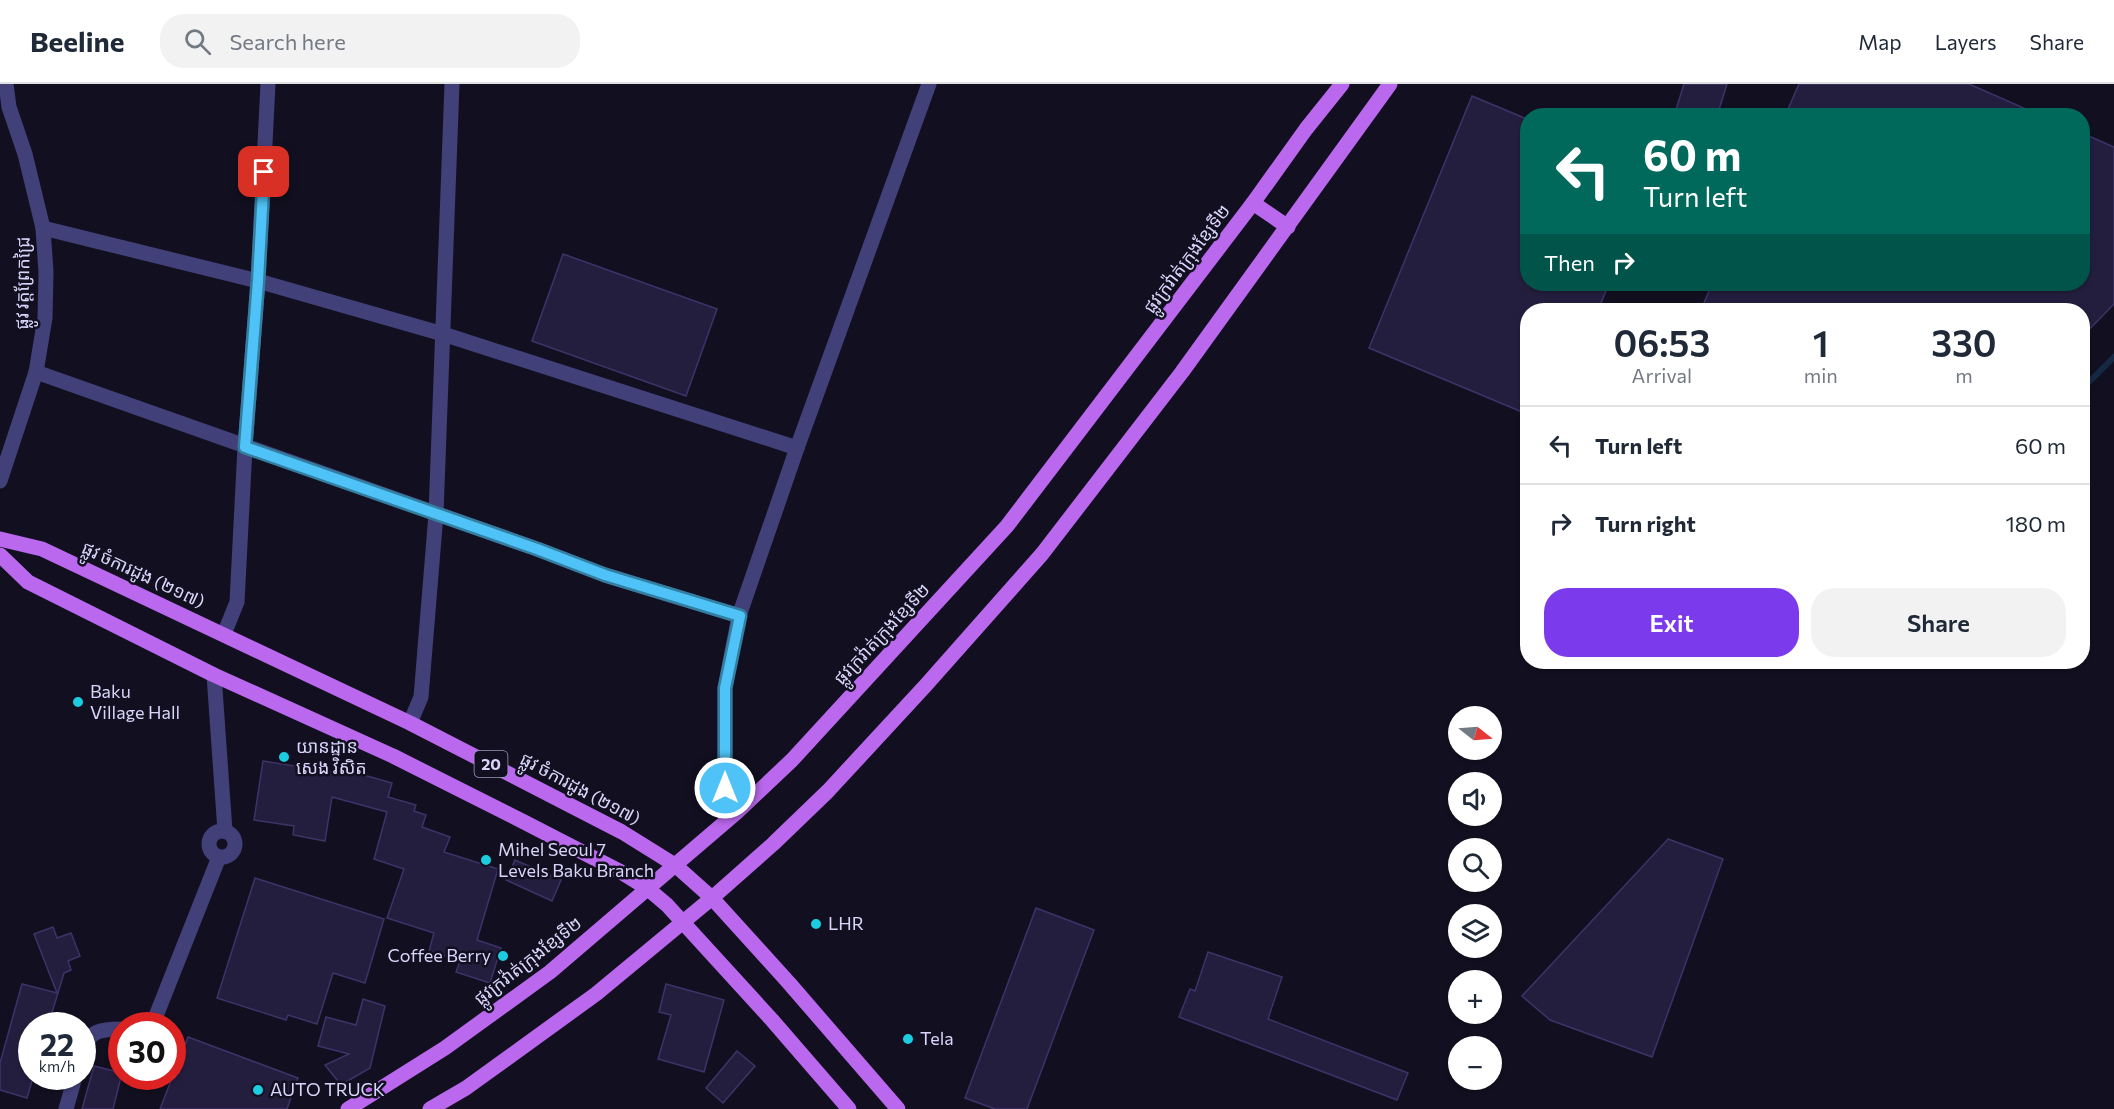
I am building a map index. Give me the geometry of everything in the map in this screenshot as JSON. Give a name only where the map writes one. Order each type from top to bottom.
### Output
[{"type":"main road","name":"ផ្លូវក្រវ៉ាត់ក្រុងខ្សែទី២","points":[[348,1109],[445,1048],[550,972],[737,812],[792,760],[1007,526],[1342,84]]},
{"type":"main road","points":[[430,1109],[466,1088],[596,994],[773,844],[828,790],[926,685],[1042,554],[1182,372],[1390,84]]},
{"type":"main road","points":[[1253,203],[1288,227]]},
{"type":"main road","name":"ផ្លូវ ចំការដូង (២១៧)","points":[[0,539],[42,549],[410,723],[622,832],[675,865],[711,898],[789,983],[898,1109]]},
{"type":"main road","name":"20","points":[[0,555],[28,582],[214,675],[393,756],[580,851],[647,888],[682,922],[772,1020],[849,1109]]},
{"type":"street","name":"ផ្លូវ វត្តព្រែកជ្រៃ","points":[[0,482],[36,372],[45,318],[46,272],[43,228],[25,154],[9,106],[6,84]]},
{"type":"street","points":[[224,634],[237,602],[268,84]]},
{"type":"street","points":[[410,723],[421,697],[436,514],[452,84]]},
{"type":"street","points":[[737,812],[725,788],[725,688],[740,616],[797,448],[929,84]]},
{"type":"street","points":[[43,228],[258,281],[442,334],[797,448]]},
{"type":"street","points":[[36,372],[605,575],[740,616]]},
{"type":"street","points":[[158,1012],[219,857],[212,853],[209,841],[213,834],[225,831],[214,675]]},
{"type":"street","points":[[66,1109],[71,1090]]},
{"type":"building","points":[[1684,84],[1727,84],[1720,108],[1676,108]]},
{"type":"building","points":[[1799,84],[1969,84],[2024,108],[1788,108]]},
{"type":"building","points":[[1472,96],[1520,116],[1520,291],[1606,291],[1601,303],[1520,303],[1520,411],[1369,348]]},
{"type":"building","points":[[2090,136],[2114,147],[2114,304],[2090,329],[2090,303],[1704,303],[1709,291],[2090,291]]},
{"type":"building","points":[[563,254],[717,309],[686,396],[532,341]]},
{"type":"building","points":[[263,761],[345,774],[346,770],[392,783],[388,797],[416,805],[414,811],[426,815],[422,827],[450,837],[444,852],[498,869],[477,940],[501,948],[490,983],[456,972],[460,961],[429,951],[434,933],[387,918],[404,869],[374,859],[387,812],[332,797],[325,841],[293,835],[294,826],[254,820]]},
{"type":"building","points":[[1668,839],[1723,859],[1652,1057],[1550,1020],[1522,996]]},
{"type":"building","points":[[515,860],[561,880],[552,901],[506,880]]},
{"type":"building","points":[[255,878],[384,919],[365,983],[333,973],[317,1024],[288,1015],[286,1020],[217,998]]},
{"type":"building","points":[[1036,908],[1094,930],[1027,1109],[995,1109],[965,1098]]},
{"type":"building","points":[[53,927],[57,938],[71,933],[80,956],[68,961],[71,970],[64,973],[52,1012],[18,1012],[18,1090],[29,1090],[27,1098],[0,1090],[0,1063],[22,984],[57,993],[34,934]]},
{"type":"building","points":[[1208,952],[1282,977],[1268,1019],[1408,1073],[1397,1100],[1179,1017],[1190,989],[1195,991]]},
{"type":"building","points":[[666,984],[724,1000],[704,1072],[658,1059],[671,1015],[659,1012]]},
{"type":"building","points":[[363,999],[385,1006],[370,1068],[341,1085],[325,1065],[349,1054],[318,1046],[326,1017],[356,1025]]},
{"type":"building","points":[[188,1037],[298,1078],[287,1109],[160,1109],[167,1090],[186,1090],[186,1042]]},
{"type":"building","points":[[737,1051],[755,1066],[723,1103],[706,1088]]},
{"type":"building","points":[[96,1066],[108,1070],[108,1090],[118,1090],[113,1109],[82,1109],[87,1090],[96,1090]]},
{"type":"waterway","points":[[2090,381],[2114,357]]},
{"type":"place","name":"Baku Village Hall","points":[[78,702]]},
{"type":"place","name":"យានដ្ឋាន សេង វិសិត","points":[[284,757]]},
{"type":"place","name":"Mihel Seoul 7 Levels Baku Branch","points":[[486,860]]},
{"type":"place","name":"LHR","points":[[816,924]]},
{"type":"place","name":"Coffee Berry","points":[[503,956]]},
{"type":"place","name":"Tela","points":[[908,1039]]},
{"type":"place","name":"AUTO TRUCK","points":[[258,1090]]},
{"type":"route","points":[[264,172],[245,447],[605,575],[740,616],[725,688],[725,788]]}]
